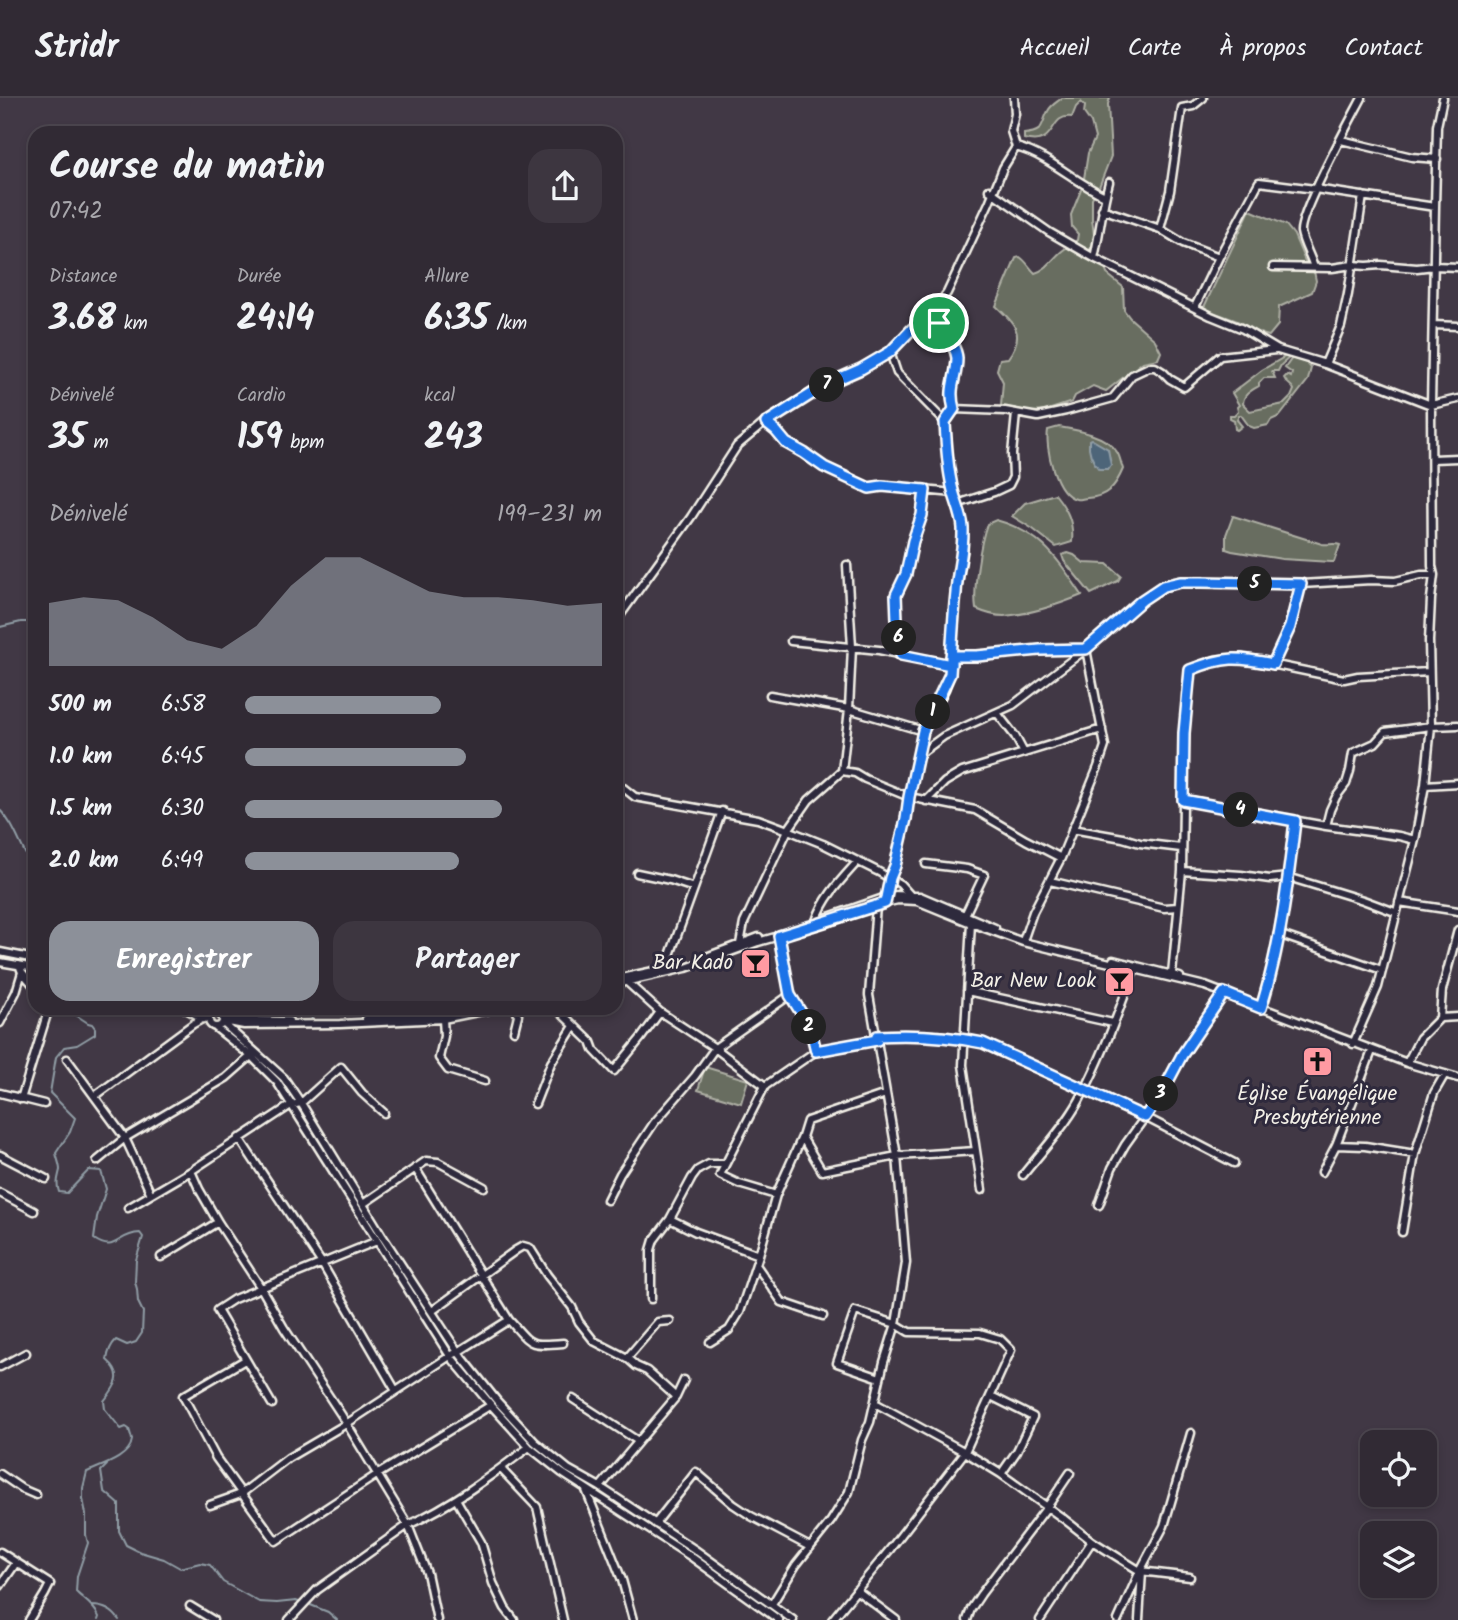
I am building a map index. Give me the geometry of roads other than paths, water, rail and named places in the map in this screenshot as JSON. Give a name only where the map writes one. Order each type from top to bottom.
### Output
[{"type":"street","points":[[623,611],[691,517],[737,446],[766,423],[829,383],[890,352],[935,309],[947,293],[991,191],[1016,147],[1011,131],[1015,114],[1014,98]]},
{"type":"street","points":[[1160,229],[1170,191],[1182,108],[1193,106],[1203,98]]},
{"type":"street","points":[[1314,268],[1301,229],[1315,189],[1362,98]]},
{"type":"street","points":[[1353,1044],[1378,987],[1415,840],[1425,785],[1431,726],[1429,622],[1434,575],[1432,405],[1435,207],[1437,126],[1443,98]]},
{"type":"street","points":[[1341,140],[1412,157],[1437,159]]},
{"type":"street","points":[[1016,147],[1052,163],[1105,196]]},
{"type":"street","points":[[1094,258],[1109,182]]},
{"type":"street","points":[[1195,307],[1259,182],[1435,207]]},
{"type":"street","points":[[991,191],[1049,232],[1094,258],[1243,329],[1278,349],[1432,405],[1458,399]]},
{"type":"street","points":[[1325,364],[1341,326],[1363,196]]},
{"type":"street","points":[[1102,209],[1160,229],[1182,243],[1219,257]]},
{"type":"street","points":[[1273,267],[1458,267]]},
{"type":"street","points":[[935,309],[939,323],[957,356],[951,395],[954,409],[945,422]]},
{"type":"street","points":[[1433,325],[1458,326]]},
{"type":"street","points":[[954,409],[1005,411],[1038,417],[1113,398],[1132,375],[1149,367],[1155,367],[1184,387],[1220,356],[1278,349]]},
{"type":"street","points":[[885,900],[906,819],[923,731],[950,674],[956,590],[963,552],[963,525],[951,482],[945,422],[897,373],[890,352]]},
{"type":"street","points":[[957,503],[1009,485],[1013,477],[1016,414]]},
{"type":"street","points":[[766,423],[786,443],[824,467],[869,488],[882,486],[954,494]]},
{"type":"street","points":[[1432,459],[1458,458]]},
{"type":"street","points":[[901,655],[896,595],[906,574],[922,515],[925,490]]},
{"type":"street","points":[[740,944],[744,923],[788,830],[809,800],[842,771],[852,647],[847,565]]},
{"type":"street","points":[[918,755],[944,736],[1013,705],[1035,690],[1142,600],[1163,586],[1181,582],[1301,584],[1395,581],[1434,575]]},
{"type":"street","points":[[1273,664],[1290,627],[1301,584]]},
{"type":"street","points":[[791,641],[879,650],[951,665]]},
{"type":"street","points":[[951,656],[1086,649]]},
{"type":"street","points":[[1024,938],[1105,746],[1086,649]]},
{"type":"street","points":[[1172,974],[1182,871],[1184,733],[1190,670],[1215,660],[1242,658],[1344,679],[1429,672]]},
{"type":"street","points":[[770,695],[849,709],[923,731]]},
{"type":"street","points":[[997,713],[1024,753]]},
{"type":"street","points":[[1326,826],[1336,797],[1346,783],[1353,753],[1376,743],[1385,732],[1458,725]]},
{"type":"street","points":[[926,801],[945,782],[962,772],[1102,729]]},
{"type":"street","points":[[842,771],[855,773],[909,797],[975,810],[1060,858]]},
{"type":"street","points":[[1425,785],[1458,783]]},
{"type":"street","points":[[623,788],[635,797],[722,811],[758,819],[788,830],[823,844],[890,878],[910,895]]},
{"type":"street","points":[[1183,800],[1415,840]]},
{"type":"street","points":[[665,969],[722,811]]},
{"type":"street","points":[[1261,1008],[1271,978],[1295,821]]},
{"type":"street","points":[[1072,829],[1140,843],[1181,848]]},
{"type":"street","points":[[816,921],[821,907],[832,891],[858,861]]},
{"type":"street","points":[[926,864],[984,874],[965,915]]},
{"type":"street","points":[[1182,871],[1270,879],[1288,877],[1395,912]]},
{"type":"street","points":[[637,873],[694,888]]},
{"type":"street","points":[[1050,881],[1164,908],[1178,907]]},
{"type":"street","points":[[623,978],[684,964],[900,894],[920,896],[1024,938],[1172,974],[1372,1051],[1458,1078]]},
{"type":"street","points":[[627,982],[686,968],[758,942],[876,906],[885,900],[898,900],[917,901],[1023,942],[1205,986]]},
{"type":"street","points":[[1399,902],[1458,911]]},
{"type":"street","points":[[772,1604],[789,1575],[831,1521],[849,1492],[896,1324],[906,1263],[897,1156],[869,995],[876,906]]},
{"type":"street","points":[[971,923],[963,1065],[982,1190]]},
{"type":"street","points":[[1407,1063],[1420,1038],[1440,1018],[1442,990],[1458,930]]},
{"type":"street","points":[[1278,934],[1382,970]]},
{"type":"street","points":[[779,936],[790,995],[810,1027],[816,1051]]},
{"type":"street","points":[[0,952],[28,958]]},
{"type":"street","points":[[0,962],[21,969],[28,968]]},
{"type":"street","points":[[21,969],[28,978]]},
{"type":"street","points":[[0,1023],[16,992],[21,969]]},
{"type":"street","points":[[1023,1175],[1069,1117],[1113,1023],[1134,969]]},
{"type":"street","points":[[623,981],[660,1012],[715,1048],[765,1086]]},
{"type":"street","points":[[967,991],[1113,1023]]},
{"type":"street","points":[[1099,1205],[1112,1168],[1125,1145],[1164,1089],[1182,1055],[1224,993]]},
{"type":"street","points":[[607,1200],[654,1123],[695,1076],[715,1048],[790,995]]},
{"type":"street","points":[[563,1015],[591,1042],[594,1050],[614,1071],[660,1012]]},
{"type":"street","points":[[21,1099],[47,1015]]},
{"type":"street","points":[[197,1015],[251,1056],[277,1082],[450,1356],[529,1447],[562,1473],[693,1558],[779,1620]]},
{"type":"street","points":[[216,1015],[284,1078],[458,1352],[497,1401],[535,1442],[568,1469],[694,1549],[793,1620]]},
{"type":"street","points":[[313,1023],[428,1015]]},
{"type":"street","points":[[95,1096],[193,1024],[209,1018],[221,1018],[244,1025],[443,1019],[463,1015]]},
{"type":"street","points":[[514,1031],[518,1015]]},
{"type":"street","points":[[1440,1018],[1458,1017]]},
{"type":"street","points":[[216,1028],[220,1027],[221,1018]]},
{"type":"street","points":[[443,1019],[444,1037],[439,1058],[448,1070],[485,1081]]},
{"type":"street","points":[[536,1104],[551,1063],[574,1026]]},
{"type":"street","points":[[776,1195],[720,1175],[765,1086],[816,1051],[877,1038],[907,1035],[983,1043],[1145,1117],[1234,1163]]},
{"type":"street","points":[[1322,1172],[1336,1145],[1372,1051]]},
{"type":"street","points":[[97,1161],[125,1138],[226,1078],[251,1056]]},
{"type":"street","points":[[67,1059],[125,1138],[151,1194]]},
{"type":"street","points":[[128,1208],[191,1171],[291,1105],[301,1103],[341,1067],[362,1093],[384,1113]]},
{"type":"street","points":[[1402,1232],[1415,1154],[1434,1093],[1445,1074]]},
{"type":"street","points":[[0,1093],[44,1104]]},
{"type":"street","points":[[710,1342],[729,1330],[740,1312],[776,1195],[807,1121],[886,1094]]},
{"type":"street","points":[[802,1137],[822,1171],[897,1156],[976,1151]]},
{"type":"street","points":[[239,1138],[321,1262],[396,1391]]},
{"type":"street","points":[[1336,1145],[1365,1146],[1415,1154]]},
{"type":"street","points":[[0,1155],[46,1179]]},
{"type":"street","points":[[363,1204],[426,1161],[438,1161],[484,1187]]},
{"type":"street","points":[[651,1299],[651,1250],[654,1240],[670,1219],[698,1170],[709,1164],[725,1164]]},
{"type":"street","points":[[415,1168],[509,1320],[532,1344],[563,1343]]},
{"type":"street","points":[[191,1171],[218,1222],[408,1525],[428,1573],[437,1620]]},
{"type":"street","points":[[0,1193],[34,1212]]},
{"type":"street","points":[[670,1219],[696,1232],[759,1255]]},
{"type":"street","points":[[161,1257],[218,1222]]},
{"type":"street","points":[[272,1404],[217,1310],[234,1299],[377,1241]]},
{"type":"street","points":[[432,1311],[523,1246],[530,1248],[594,1341],[627,1358],[676,1396]]},
{"type":"street","points":[[756,1265],[782,1302],[823,1316]]},
{"type":"street","points":[[832,1620],[965,1452],[1011,1350],[1000,1339],[979,1333],[909,1332],[896,1324],[855,1311],[837,1363],[880,1378]]},
{"type":"street","points":[[210,1505],[241,1494],[288,1458],[509,1320]]},
{"type":"street","points":[[627,1358],[658,1322],[670,1321]]},
{"type":"street","points":[[0,1367],[26,1353]]},
{"type":"street","points":[[245,1360],[183,1396],[216,1458],[276,1541],[491,1405]]},
{"type":"street","points":[[600,1487],[676,1396],[684,1380]]},
{"type":"street","points":[[991,1396],[1033,1417],[1017,1451],[1001,1474]]},
{"type":"street","points":[[573,1399],[638,1441]]},
{"type":"street","points":[[875,1403],[1001,1474],[1092,1541],[1141,1571],[1190,1577]]},
{"type":"street","points":[[1118,1620],[1164,1526],[1191,1433]]},
{"type":"street","points":[[289,1620],[317,1590],[408,1525],[456,1499],[529,1447]]},
{"type":"street","points":[[501,1468],[537,1507],[563,1620]]},
{"type":"street","points":[[655,1524],[696,1472],[751,1516],[810,1547]]},
{"type":"street","points":[[967,1620],[981,1594],[1070,1473]]},
{"type":"street","points":[[0,1474],[36,1495]]},
{"type":"street","points":[[586,1489],[618,1570],[633,1620]]},
{"type":"street","points":[[456,1499],[481,1542],[493,1583],[514,1620]]},
{"type":"street","points":[[1040,1620],[1092,1541]]},
{"type":"street","points":[[0,1552],[50,1584],[29,1620]]},
{"type":"street","points":[[0,1586],[16,1563]]},
{"type":"street","points":[[1139,1620],[1141,1571]]},
{"type":"street","points":[[856,1590],[896,1620]]},
{"type":"street","points":[[190,1606],[213,1620]]},
{"type":"water","points":[[1091,439],[1108,449],[1111,465],[1108,469],[1099,469],[1094,462],[1089,448]]},
{"type":"waterway","points":[[0,627],[28,622]]},
{"type":"waterway","points":[[0,810],[10,823],[28,858]]},
{"type":"waterway","points":[[76,1015],[92,1024],[95,1034],[77,1045],[64,1047],[56,1057],[50,1093],[75,1118],[70,1132],[56,1153],[60,1168],[57,1183],[59,1192],[67,1193],[89,1170],[101,1171],[106,1189],[97,1217],[94,1239],[107,1245],[132,1234],[140,1233],[143,1237],[136,1260],[135,1282],[138,1302],[143,1312],[142,1333],[136,1342],[127,1345],[116,1340],[111,1347],[107,1360],[113,1365],[117,1380],[104,1401],[105,1409],[121,1429],[129,1429],[132,1440],[126,1452],[87,1472],[83,1488],[88,1543],[77,1576],[76,1592],[95,1610],[98,1620]]},
{"type":"waterway","points":[[312,1015],[312,1022]]},
{"type":"waterway","points":[[107,1465],[101,1471],[104,1491],[119,1504],[119,1531],[126,1545],[180,1568],[200,1563],[210,1565],[223,1582],[259,1602],[302,1603]]},
{"type":"waterway","points":[[308,1604],[328,1612],[337,1620]]},
{"type":"waterway","points":[[92,1606],[107,1610],[119,1620]]},
{"type":"place","name":"Bar Kado","points":[[756,963]]},
{"type":"place","name":"Bar New Look","points":[[1119,981]]},
{"type":"place","name":"Église Évangélique Presbytérienne","points":[[1317,1062]]}]
